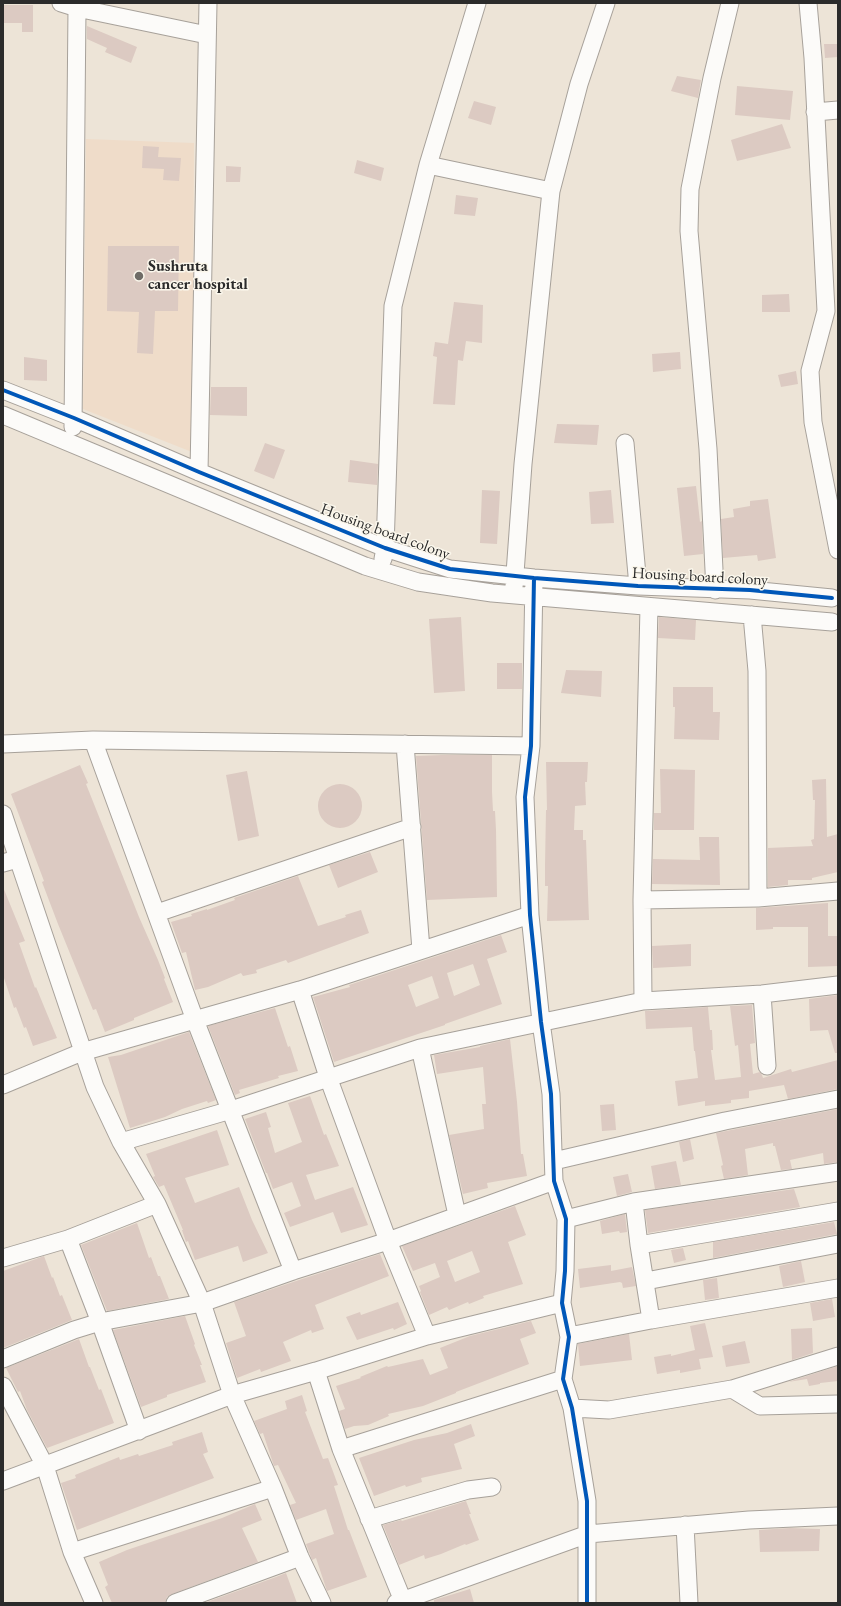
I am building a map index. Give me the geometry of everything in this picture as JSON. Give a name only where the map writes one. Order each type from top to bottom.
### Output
[{"type":"street","points":[[199,472],[208,3]]},
{"type":"street","points":[[381,571],[385,548],[394,306],[428,165],[477,3]]},
{"type":"street","points":[[514,595],[523,464],[551,191],[579,84],[606,3]]},
{"type":"street","points":[[715,590],[708,449],[689,231],[690,189],[712,78],[730,3]]},
{"type":"street","points":[[808,3],[826,311],[810,371],[813,422],[838,550]]},
{"type":"street","points":[[71,443],[74,418],[69,5],[207,35]]},
{"type":"street","points":[[815,112],[838,110]]},
{"type":"street","points":[[428,165],[551,191]]},
{"type":"street","name":"Housing board colony","points":[[3,390],[74,418],[199,472],[385,548],[450,569],[534,578],[638,586],[835,594]]},
{"type":"street","name":"Housing board colony","points":[[3,415],[365,566],[418,582],[514,595],[752,616],[835,626]]},
{"type":"street","points":[[625,443],[638,586]]},
{"type":"street","points":[[534,578],[531,746],[525,797],[530,915],[541,1022],[551,1094],[554,1181],[566,1219],[565,1271],[562,1304],[569,1337],[563,1379],[572,1408],[587,1501],[587,1603]]},
{"type":"street","points":[[835,594],[829,606],[829,614],[835,626]]},
{"type":"street","points":[[643,1001],[642,900],[650,607]]},
{"type":"street","points":[[752,616],[757,671],[758,898]]},
{"type":"street","points":[[3,744],[93,740],[531,746]]},
{"type":"street","points":[[93,740],[158,913],[195,1020],[293,1270]]},
{"type":"street","points":[[405,744],[422,950]]},
{"type":"street","points":[[3,814],[10,861],[95,1087],[122,1142],[157,1204],[202,1303],[232,1395],[273,1488],[300,1557],[322,1603]]},
{"type":"street","points":[[158,913],[412,827]]},
{"type":"street","points":[[642,900],[758,898],[838,891]]},
{"type":"street","points":[[3,1085],[82,1052],[300,990],[530,915]]},
{"type":"street","points":[[122,1142],[231,1110],[420,1048],[643,1001],[762,994],[838,986]]},
{"type":"street","points":[[300,990],[328,1077],[388,1241],[427,1336]]},
{"type":"street","points":[[762,994],[767,1066]]},
{"type":"street","points":[[420,1048],[457,1215]]},
{"type":"street","points":[[554,1161],[725,1121],[838,1099]]},
{"type":"street","points":[[566,1219],[634,1202],[838,1172]]},
{"type":"street","points":[[3,1359],[74,1330],[100,1322],[202,1303],[293,1270],[388,1241],[554,1181]]},
{"type":"street","points":[[634,1202],[651,1320]]},
{"type":"street","points":[[3,1258],[68,1238],[157,1204]]},
{"type":"street","points":[[639,1245],[838,1211]]},
{"type":"street","points":[[68,1238],[139,1431]]},
{"type":"street","points":[[646,1281],[838,1244]]},
{"type":"street","points":[[569,1337],[651,1320],[838,1288]]},
{"type":"street","points":[[3,1481],[232,1395],[316,1371],[427,1336],[562,1304]]},
{"type":"street","points":[[572,1408],[608,1410],[732,1389],[838,1356]]},
{"type":"street","points":[[316,1371],[341,1449],[400,1602],[435,1596],[588,1534],[749,1520],[838,1516]]},
{"type":"street","points":[[341,1449],[563,1379]]},
{"type":"street","points":[[3,1386],[45,1466],[72,1552],[94,1603]]},
{"type":"street","points":[[732,1389],[760,1406],[838,1404]]},
{"type":"street","points":[[369,1519],[468,1490],[492,1487]]},
{"type":"street","points":[[72,1552],[273,1488]]},
{"type":"street","points":[[685,1525],[688,1603]]},
{"type":"street","points":[[174,1603],[300,1557]]},
{"type":"shaded area","name":"Sushruta cancer hospital","points":[[86,139],[194,143],[192,452],[83,409]]},
{"type":"building","points":[[3,5],[33,5],[33,32],[22,32],[22,23],[3,23]]},
{"type":"building","points":[[87,26],[137,47],[131,63],[105,52],[107,48],[87,39]]},
{"type":"building","points":[[824,44],[838,44],[838,57],[825,58]]},
{"type":"building","points":[[677,76],[701,80],[698,98],[671,91]]},
{"type":"building","points":[[737,86],[793,91],[790,120],[735,115]]},
{"type":"building","points":[[474,101],[496,107],[491,125],[468,118]]},
{"type":"building","points":[[782,124],[791,148],[737,161],[731,140]]},
{"type":"building","points":[[143,146],[159,147],[158,157],[181,158],[179,181],[163,180],[164,169],[142,168]]},
{"type":"building","points":[[357,160],[384,168],[381,181],[354,173]]},
{"type":"building","points":[[226,166],[241,167],[240,182],[226,182]]},
{"type":"building","points":[[456,195],[478,198],[475,216],[454,214]]},
{"type":"building","points":[[108,246],[179,246],[178,311],[155,311],[153,354],[137,353],[139,312],[107,311]]},
{"type":"building","points":[[789,294],[790,312],[762,312],[762,295]]},
{"type":"building","points":[[454,302],[483,305],[482,343],[466,341],[463,361],[458,360],[455,405],[433,404],[437,357],[433,356],[435,342],[448,344]]},
{"type":"building","points":[[680,352],[681,369],[653,372],[652,354]]},
{"type":"building","points":[[24,357],[47,360],[47,381],[24,380]]},
{"type":"building","points":[[796,371],[798,384],[781,387],[778,375]]},
{"type":"building","points":[[211,387],[247,387],[247,416],[210,415]]},
{"type":"building","points":[[557,424],[599,425],[597,445],[554,443]]},
{"type":"building","points":[[265,443],[285,450],[274,479],[254,471]]},
{"type":"building","points":[[350,460],[378,464],[377,485],[348,482]]},
{"type":"building","points":[[696,486],[700,522],[702,521],[703,554],[684,556],[677,488]]},
{"type":"building","points":[[482,490],[500,491],[497,544],[480,543]]},
{"type":"building","points":[[611,490],[614,523],[591,524],[589,492]]},
{"type":"building","points":[[768,499],[776,558],[758,561],[757,555],[723,558],[721,519],[734,517],[733,509],[750,506],[750,501]]},
{"type":"building","points":[[461,617],[465,691],[434,693],[429,619]]},
{"type":"building","points":[[659,617],[696,620],[695,640],[658,638]]},
{"type":"building","points":[[497,663],[522,663],[522,689],[497,689]]},
{"type":"building","points":[[566,670],[602,671],[601,697],[561,693]]},
{"type":"building","points":[[673,687],[713,687],[713,712],[720,712],[719,740],[674,739],[675,707],[673,707]]},
{"type":"building","points":[[492,755],[493,811],[495,811],[496,830],[497,897],[427,900],[416,756]]},
{"type":"building","points":[[546,762],[588,762],[587,782],[585,782],[586,805],[575,806],[574,830],[583,830],[583,840],[586,840],[589,920],[547,921],[548,886],[545,886],[547,810]]},
{"type":"building","points":[[80,765],[88,783],[86,784],[139,917],[158,960],[173,1002],[105,1032],[96,1009],[93,1010],[58,924],[42,882],[44,881],[11,794]]},
{"type":"building","points":[[660,769],[695,770],[694,830],[654,830],[654,813],[661,813]]},
{"type":"building","points":[[247,771],[259,836],[238,841],[226,775]]},
{"type":"building","points":[[826,779],[827,837],[838,834],[838,872],[812,878],[812,880],[788,880],[788,885],[768,887],[768,848],[813,846],[811,840],[814,839],[815,800],[813,800],[812,780]]},
{"type":"building","points":[[336,784],[344,784],[349,785],[356,790],[361,797],[361,815],[356,822],[349,827],[336,828],[328,825],[321,818],[318,810],[318,802],[321,794],[328,787]]},
{"type":"building","points":[[699,837],[719,837],[720,885],[652,884],[653,859],[700,860]]},
{"type":"building","points":[[370,852],[378,872],[338,888],[329,865]]},
{"type":"building","points":[[298,876],[318,926],[346,917],[345,915],[361,910],[369,933],[288,963],[286,960],[256,970],[257,973],[243,976],[241,973],[208,987],[195,990],[186,952],[182,953],[171,922],[192,916],[191,914],[207,910],[235,900],[234,898]]},
{"type":"building","points":[[3,887],[25,941],[19,943],[35,988],[36,987],[57,1038],[33,1046],[16,1007],[14,1008],[3,975]]},
{"type":"building","points":[[828,903],[828,936],[838,936],[838,966],[808,967],[808,927],[773,927],[773,929],[756,930],[756,908]]},
{"type":"building","points":[[501,935],[507,952],[487,959],[502,1004],[445,1025],[334,1062],[313,997],[350,987],[349,985]],"holes":[[[473,964],[480,985],[454,996],[447,973]],[[432,976],[439,998],[416,1007],[408,985]]]},
{"type":"building","points":[[691,944],[691,966],[653,968],[652,946]]},
{"type":"building","points":[[838,995],[838,1053],[835,1053],[828,1030],[810,1031],[809,999]]},
{"type":"building","points":[[752,1005],[755,1043],[750,1044],[753,1074],[760,1072],[763,1078],[791,1069],[792,1072],[838,1060],[838,1089],[788,1099],[784,1085],[749,1091],[749,1098],[731,1100],[731,1103],[705,1106],[705,1101],[678,1106],[675,1081],[698,1078],[692,1027],[646,1029],[645,1011],[708,1007],[710,1030],[712,1030],[713,1050],[711,1050],[715,1080],[741,1077],[738,1045],[735,1046],[730,1006]]},
{"type":"building","points":[[275,1008],[298,1071],[278,1076],[279,1078],[239,1090],[240,1093],[235,1095],[208,1026]]},
{"type":"building","points":[[189,1032],[216,1100],[208,1103],[207,1101],[182,1109],[165,1117],[130,1128],[108,1057],[121,1055]]},
{"type":"building","points":[[510,1039],[521,1154],[523,1154],[527,1176],[487,1183],[488,1188],[463,1194],[449,1135],[484,1129],[482,1104],[486,1104],[483,1067],[437,1074],[434,1055],[480,1047]]},
{"type":"building","points":[[310,1096],[324,1135],[326,1134],[339,1166],[306,1175],[315,1200],[353,1187],[368,1225],[341,1233],[333,1212],[290,1227],[284,1213],[301,1206],[292,1182],[273,1189],[245,1119],[266,1112],[271,1127],[268,1128],[275,1153],[302,1142],[288,1103]]},
{"type":"building","points":[[614,1104],[616,1130],[602,1131],[600,1105]]},
{"type":"building","points":[[838,1109],[838,1162],[824,1164],[823,1153],[790,1160],[792,1169],[781,1170],[773,1143],[745,1149],[748,1175],[724,1179],[721,1166],[723,1165],[716,1133]]},
{"type":"building","points":[[217,1130],[229,1165],[185,1178],[195,1203],[239,1187],[252,1220],[268,1253],[243,1262],[238,1246],[195,1260],[188,1241],[186,1242],[183,1230],[164,1185],[159,1187],[153,1177],[155,1176],[146,1154]]},
{"type":"building","points":[[690,1139],[694,1159],[683,1162],[679,1142]]},
{"type":"building","points":[[676,1161],[681,1185],[655,1189],[651,1166]]},
{"type":"building","points":[[628,1174],[632,1192],[617,1196],[613,1177]]},
{"type":"building","points":[[794,1189],[800,1207],[648,1233],[645,1210]]},
{"type":"building","points":[[515,1206],[526,1235],[508,1242],[523,1284],[483,1296],[484,1298],[469,1304],[468,1302],[449,1310],[447,1307],[429,1315],[419,1286],[440,1277],[435,1263],[413,1271],[402,1246]],"holes":[[[472,1251],[480,1272],[455,1282],[447,1261]]]},
{"type":"building","points":[[625,1214],[627,1232],[620,1233],[619,1231],[602,1234],[600,1221]]},
{"type":"building","points":[[834,1222],[837,1234],[713,1258],[713,1242]]},
{"type":"building","points":[[137,1223],[149,1258],[151,1257],[169,1299],[107,1311],[81,1245]]},
{"type":"building","points":[[683,1248],[686,1260],[674,1263],[671,1250]]},
{"type":"building","points":[[380,1254],[389,1276],[315,1305],[324,1329],[312,1333],[311,1330],[283,1342],[291,1361],[261,1372],[260,1369],[237,1378],[226,1343],[246,1336],[234,1302]]},
{"type":"building","points":[[44,1256],[52,1278],[53,1277],[60,1296],[62,1295],[72,1320],[3,1348],[3,1271]]},
{"type":"building","points":[[801,1261],[805,1282],[783,1287],[779,1266]]},
{"type":"building","points":[[611,1265],[611,1271],[632,1267],[636,1286],[623,1288],[622,1283],[620,1282],[580,1288],[578,1269]]},
{"type":"building","points":[[717,1278],[719,1298],[705,1300],[703,1280]]},
{"type":"building","points":[[832,1299],[835,1317],[813,1321],[810,1303]]},
{"type":"building","points":[[398,1302],[407,1324],[394,1330],[393,1328],[357,1340],[346,1317],[360,1312],[361,1315]]},
{"type":"building","points":[[185,1316],[202,1365],[200,1365],[206,1382],[167,1395],[167,1397],[141,1407],[113,1330]]},
{"type":"building","points":[[531,1321],[536,1333],[520,1339],[529,1364],[423,1406],[388,1414],[389,1416],[368,1425],[354,1426],[345,1429],[339,1411],[345,1409],[336,1386],[361,1378],[360,1377],[387,1366],[423,1359],[430,1375],[448,1368],[440,1348],[470,1336]]},
{"type":"building","points":[[705,1323],[713,1357],[699,1359],[701,1369],[680,1373],[680,1370],[657,1374],[654,1357],[671,1354],[671,1356],[695,1350],[690,1326]]},
{"type":"building","points":[[812,1328],[813,1353],[792,1360],[791,1329]]},
{"type":"building","points":[[629,1334],[632,1360],[580,1366],[578,1344]]},
{"type":"building","points":[[79,1339],[89,1367],[99,1390],[101,1389],[114,1423],[47,1448],[27,1410],[20,1391],[18,1392],[6,1368]]},
{"type":"building","points":[[745,1341],[750,1363],[726,1367],[722,1346]]},
{"type":"building","points":[[838,1366],[838,1381],[809,1386],[807,1379],[788,1382]]},
{"type":"building","points":[[302,1395],[307,1411],[305,1412],[323,1459],[328,1458],[338,1485],[334,1486],[348,1530],[367,1577],[327,1591],[316,1558],[312,1560],[306,1544],[334,1534],[326,1509],[296,1520],[290,1505],[296,1503],[278,1465],[274,1466],[263,1433],[260,1434],[254,1421],[287,1409],[285,1401]]},
{"type":"building","points":[[471,1424],[475,1436],[454,1444],[462,1469],[421,1478],[422,1482],[406,1487],[405,1485],[374,1496],[359,1458],[414,1440],[447,1433]]},
{"type":"building","points":[[202,1432],[208,1452],[203,1454],[214,1478],[77,1530],[61,1483],[76,1478],[75,1475],[119,1457],[120,1460],[138,1454],[139,1456],[173,1445],[172,1442]]},
{"type":"building","points":[[466,1501],[471,1514],[469,1514],[479,1540],[425,1559],[424,1555],[399,1565],[383,1525],[402,1521]]},
{"type":"building","points":[[255,1504],[262,1520],[242,1528],[258,1562],[172,1594],[167,1597],[165,1603],[112,1603],[105,1587],[108,1585],[99,1562],[127,1550],[222,1518]]},
{"type":"building","points":[[790,1528],[820,1529],[819,1551],[760,1552],[759,1530]]},
{"type":"building","points":[[286,1573],[297,1603],[204,1603],[276,1577]]},
{"type":"building","points":[[470,1589],[474,1603],[434,1603],[434,1600]]},
{"type":"cycle path","points":[[3,390],[74,418],[199,472],[385,548],[450,569],[534,578],[638,586],[750,590],[832,598]]},
{"type":"cycle path","points":[[534,578],[531,746],[525,797],[530,915],[541,1022],[551,1094],[554,1181],[566,1219],[565,1271],[562,1303],[569,1337],[563,1379],[572,1408],[587,1501],[587,1603]]},
{"type":"place","name":"Sushruta cancer hospital","points":[[139,276]]}]
